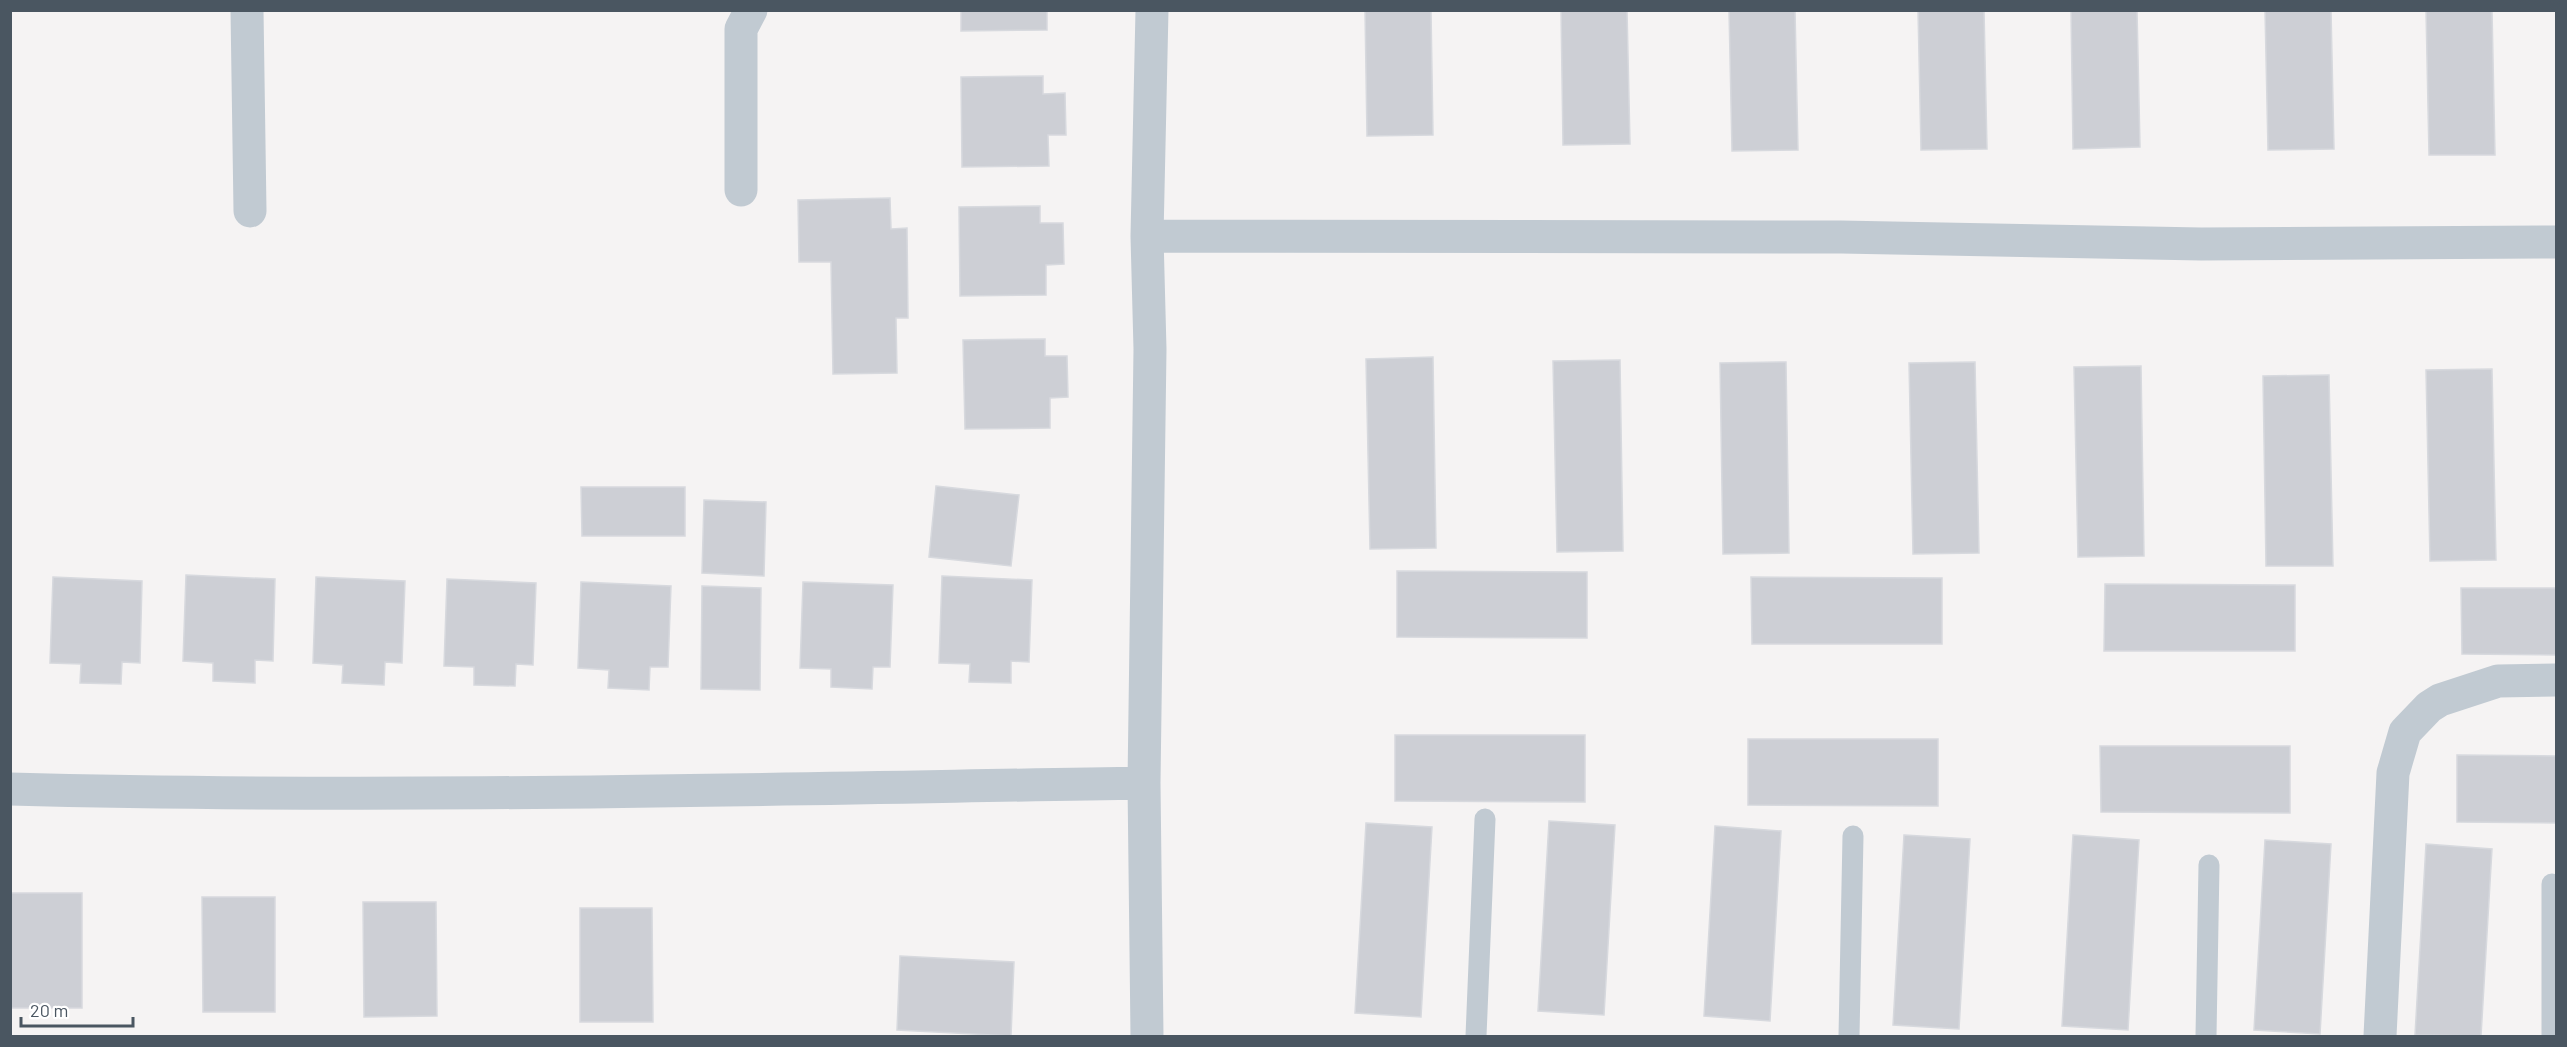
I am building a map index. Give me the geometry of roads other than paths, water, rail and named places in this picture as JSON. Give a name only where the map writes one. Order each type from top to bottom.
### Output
[{"type":"street","points":[[247,10],[250,211]]},
{"type":"street","points":[[741,190],[741,29],[751,10]]},
{"type":"street","points":[[1147,1036],[1144,783],[1150,349],[1147,236],[1152,10]]},
{"type":"street","points":[[1147,236],[1841,237],[2201,244],[2556,242]]},
{"type":"street","points":[[2380,1036],[2393,773],[2405,732],[2429,707],[2440,700],[2498,681],[2556,680]]},
{"type":"street","points":[[10,789],[146,793],[509,793],[1144,783]]},
{"type":"lane","points":[[1476,1036],[1485,819]]},
{"type":"lane","points":[[1849,1036],[1853,836]]},
{"type":"lane","points":[[2206,1036],[2209,866]]},
{"type":"lane","points":[[2552,884],[2552,1036]]}]
